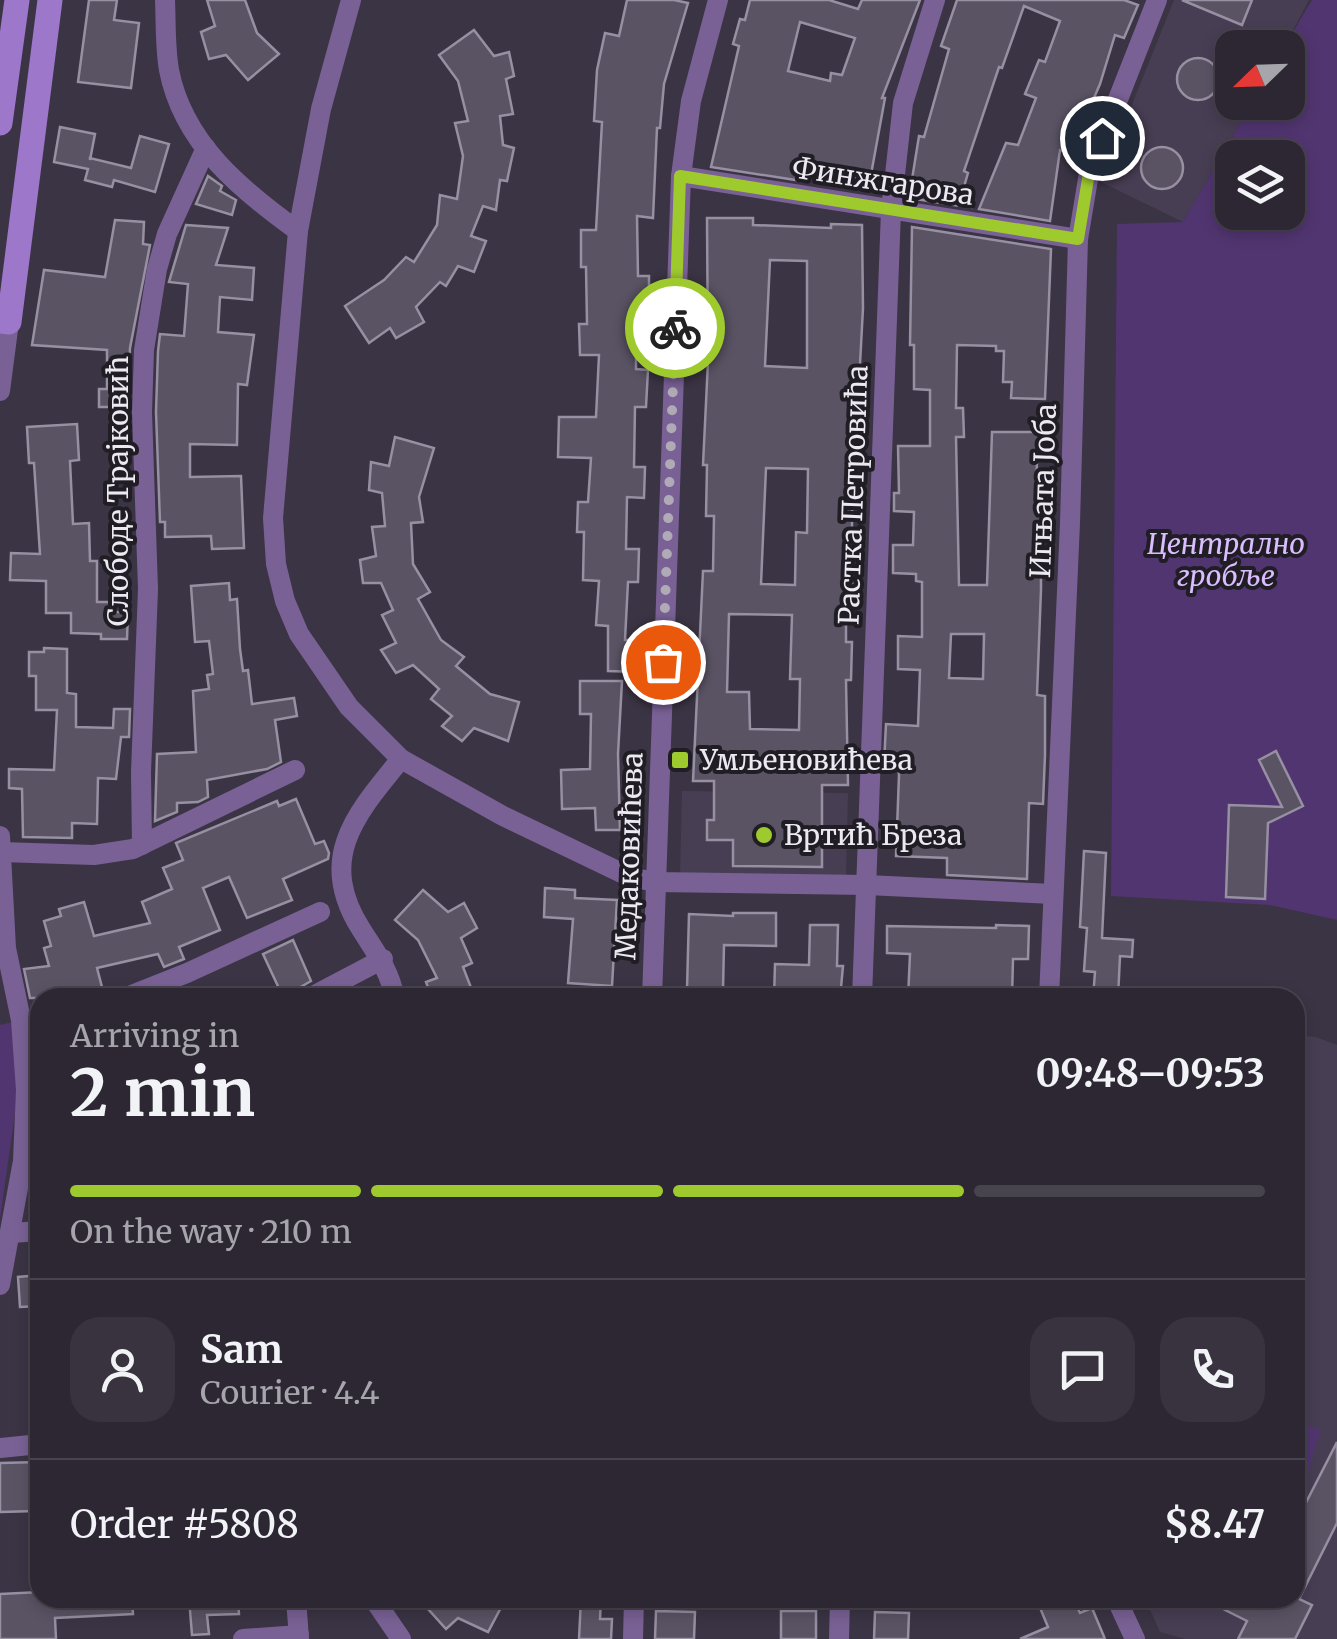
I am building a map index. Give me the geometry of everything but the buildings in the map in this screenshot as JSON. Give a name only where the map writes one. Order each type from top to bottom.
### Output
[{"type":"main road","points":[[0,123],[17,0]]},
{"type":"main road","points":[[4,321],[50,0]]},
{"type":"street","points":[[165,0],[168,67],[183,113],[206,148],[246,192],[298,230]]},
{"type":"street","points":[[351,0],[321,109],[298,230],[273,518],[276,564],[292,617],[317,663],[348,707],[401,758],[503,816],[630,877],[656,882],[868,885],[1053,894]]},
{"type":"street","name":"Медаковићева","points":[[652,988],[680,176],[691,100],[718,0]]},
{"type":"street","name":"Растка Петровића","points":[[863,988],[891,210],[903,103],[935,0]]},
{"type":"street","name":"Игњата Јоба","points":[[1049,988],[1078,239],[1089,173],[1158,0]]},
{"type":"street","name":"Слободе Трајковић","points":[[142,845],[148,589],[142,412],[144,350],[167,234],[206,148]]},
{"type":"street","name":"Финжгарова","points":[[680,176],[1078,239]]},
{"type":"street","points":[[0,390],[4,321]]},
{"type":"street","points":[[392,988],[382,959],[354,916],[341,883],[340,868],[352,822],[401,758]]},
{"type":"street","points":[[1,852],[119,852],[142,845],[295,770]]},
{"type":"street","points":[[0,836],[3,941],[30,1019],[25,1132],[0,1285]]},
{"type":"street","points":[[149,988],[320,912]]},
{"type":"street","points":[[328,988],[382,959]]},
{"type":"street","points":[[10,1233],[30,1231]]},
{"type":"street","points":[[0,1448],[30,1445]]},
{"type":"street","points":[[244,1639],[299,1637],[297,1608]]},
{"type":"street","points":[[380,1608],[401,1639]]},
{"type":"street","points":[[632,1639],[634,1608]]},
{"type":"street","points":[[839,1639],[840,1608]]},
{"type":"street","points":[[1121,1608],[1135,1639]]},
{"type":"shaded area","points":[[1174,0],[1309,0],[1293,30],[1215,30],[1215,120],[1242,120],[1231,140],[1215,140],[1215,167],[1183,222],[1101,182]]},
{"type":"shaded area","name":"Вртић Бреза","points":[[682,791],[848,793],[846,877],[680,877]]},
{"type":"shaded area","points":[[1305,1036],[1316,1037],[1337,1045],[1337,1639],[1185,1639],[1160,1632],[1149,1608],[1305,1608]]},
{"type":"green space","name":"Централно гробље","points":[[1312,0],[1337,0],[1337,920],[1270,905],[1111,896],[1117,224],[1183,222],[1215,167],[1215,230],[1305,230],[1305,140],[1231,140],[1242,120],[1305,120],[1305,30],[1294,30]]},
{"type":"green space","points":[[13,1022],[18,1092],[0,1219],[0,1025]]},
{"type":"green space","points":[[1305,1424],[1321,1430],[1305,1481]]},
{"type":"way so far","points":[[663,662],[675,328]]},
{"type":"place","name":"Умљеновићева","points":[[680,760]]},
{"type":"place","name":"Вртић Бреза","points":[[764,835]]},
{"type":"route","points":[[675,328],[680,176],[1078,239],[1089,173],[1102,138]]}]
